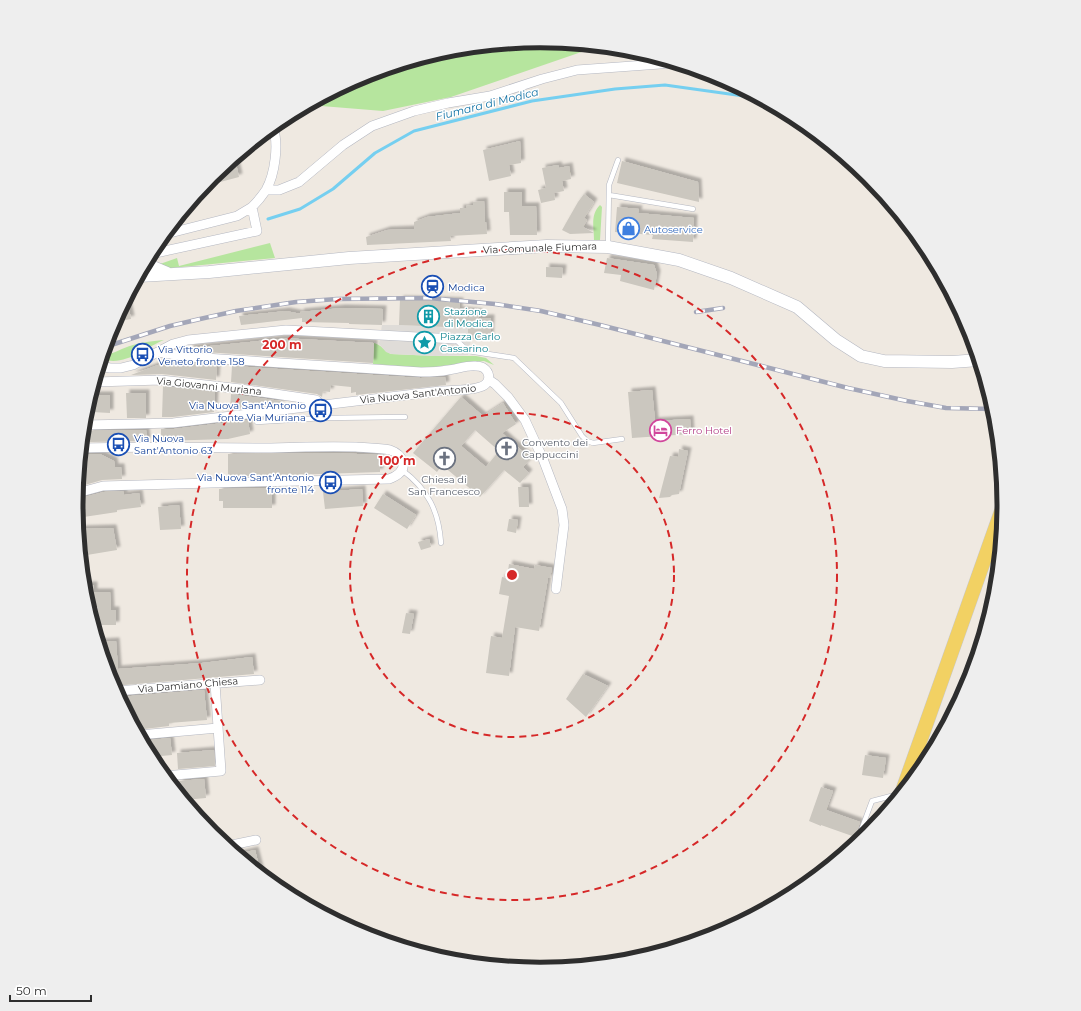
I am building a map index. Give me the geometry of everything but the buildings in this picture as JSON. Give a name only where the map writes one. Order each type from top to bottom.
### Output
[{"type":"main road","points":[[907,779],[997,522]]},
{"type":"street","points":[[266,190],[279,190],[299,182],[343,145],[372,126],[414,111],[448,103],[490,96],[542,79],[577,70],[659,64]]},
{"type":"street","points":[[174,232],[237,216],[252,207],[266,190],[270,178],[276,150],[275,133]]},
{"type":"street","points":[[157,256],[166,251],[257,231],[252,207]]},
{"type":"street","name":"Via Comunale Fiumara","points":[[145,276],[209,272],[349,258],[547,246],[608,247],[679,260],[731,278],[797,307],[836,340],[861,356],[884,361],[952,362],[975,360]]},
{"type":"street","points":[[152,264],[170,274]]},
{"type":"street","points":[[105,367],[121,368],[133,365],[173,344],[188,340],[286,330],[455,339]]},
{"type":"street","name":"Via Nuova Sant'Antonio","points":[[91,425],[173,422],[440,391],[473,389],[481,387],[489,380],[486,370],[482,367],[475,366],[445,371],[421,372],[189,357],[158,352]]},
{"type":"street","name":"Via Giovanni Muriana","points":[[100,382],[161,380],[241,389],[316,400],[322,405]]},
{"type":"street","points":[[489,380],[508,397],[525,420],[562,509],[564,525],[556,589]]},
{"type":"street","points":[[84,490],[103,486],[389,479],[397,476],[402,470],[403,464],[402,459],[398,454],[375,448],[87,448]]},
{"type":"street","name":"Via Damiano Chiesa","points":[[122,690],[260,680]]},
{"type":"street","points":[[172,775],[221,771],[215,683]]},
{"type":"street","points":[[144,735],[218,728]]},
{"type":"street","points":[[234,845],[256,840]]},
{"type":"lane","points":[[608,247],[609,185],[618,160]]},
{"type":"lane","points":[[609,195],[693,208]]},
{"type":"lane","points":[[455,339],[468,351],[514,358],[561,403],[582,436],[587,441],[594,443],[622,439]]},
{"type":"lane","points":[[254,413],[257,422],[323,418],[405,417]]},
{"type":"lane","points":[[402,470],[424,490],[430,502],[440,531],[441,543]]},
{"type":"lane","points":[[860,832],[872,801],[892,797]]},
{"type":"green space","points":[[540,48],[586,51],[451,97],[383,111],[318,106],[338,95],[393,72],[451,57],[511,49]]},
{"type":"green space","points":[[600,205],[602,207],[600,240],[594,240],[594,217]]},
{"type":"green space","points":[[270,243],[275,258],[161,269],[160,264],[177,258],[179,266]]},
{"type":"green space","points":[[164,340],[126,359],[119,361],[106,360],[108,354],[145,342]]},
{"type":"green space","points":[[374,343],[391,354],[476,356],[486,358],[494,365],[484,361],[425,368],[373,364]]},
{"type":"shaded area","name":"Piazza Carlo Cassarino","points":[[382,325],[458,328],[468,327],[468,339],[471,339],[468,355],[435,356],[391,354],[386,352],[379,344]]},
{"type":"shaded area","points":[[95,607],[98,607],[98,618]]},
{"type":"waterway","name":"Fiumara di Modica","points":[[268,219],[300,209],[333,189],[375,153],[414,131],[532,101],[615,89],[665,85],[745,96]]},
{"type":"railway","points":[[112,345],[170,326],[236,311],[296,302],[337,299],[429,298],[495,304],[541,311],[848,388],[907,401],[946,408],[987,409]]},
{"type":"railway","points":[[696,312],[723,308]]},
{"type":"place","name":"Autoservice","points":[[628,229]]},
{"type":"place","name":"Modica","points":[[432,287]]},
{"type":"place","name":"Stazione di Modica","points":[[429,317]]},
{"type":"place","name":"Piazza Carlo Cassarino","points":[[425,342]]},
{"type":"place","name":"Via Vittorio Veneto fronte 158","points":[[142,355]]},
{"type":"place","name":"Via Nuova Sant'Antonio fonte Via Muriana","points":[[321,411]]},
{"type":"place","name":"Ferro Hotel","points":[[661,430]]},
{"type":"place","name":"Via Nuova Sant'Antonio 63","points":[[119,444]]},
{"type":"place","name":"Convento dei Cappuccini","points":[[507,448]]},
{"type":"place","name":"Chiesa di San Francesco","points":[[444,459]]},
{"type":"place","name":"Via Nuova Sant'Antonio fronte 114","points":[[330,483]]}]
